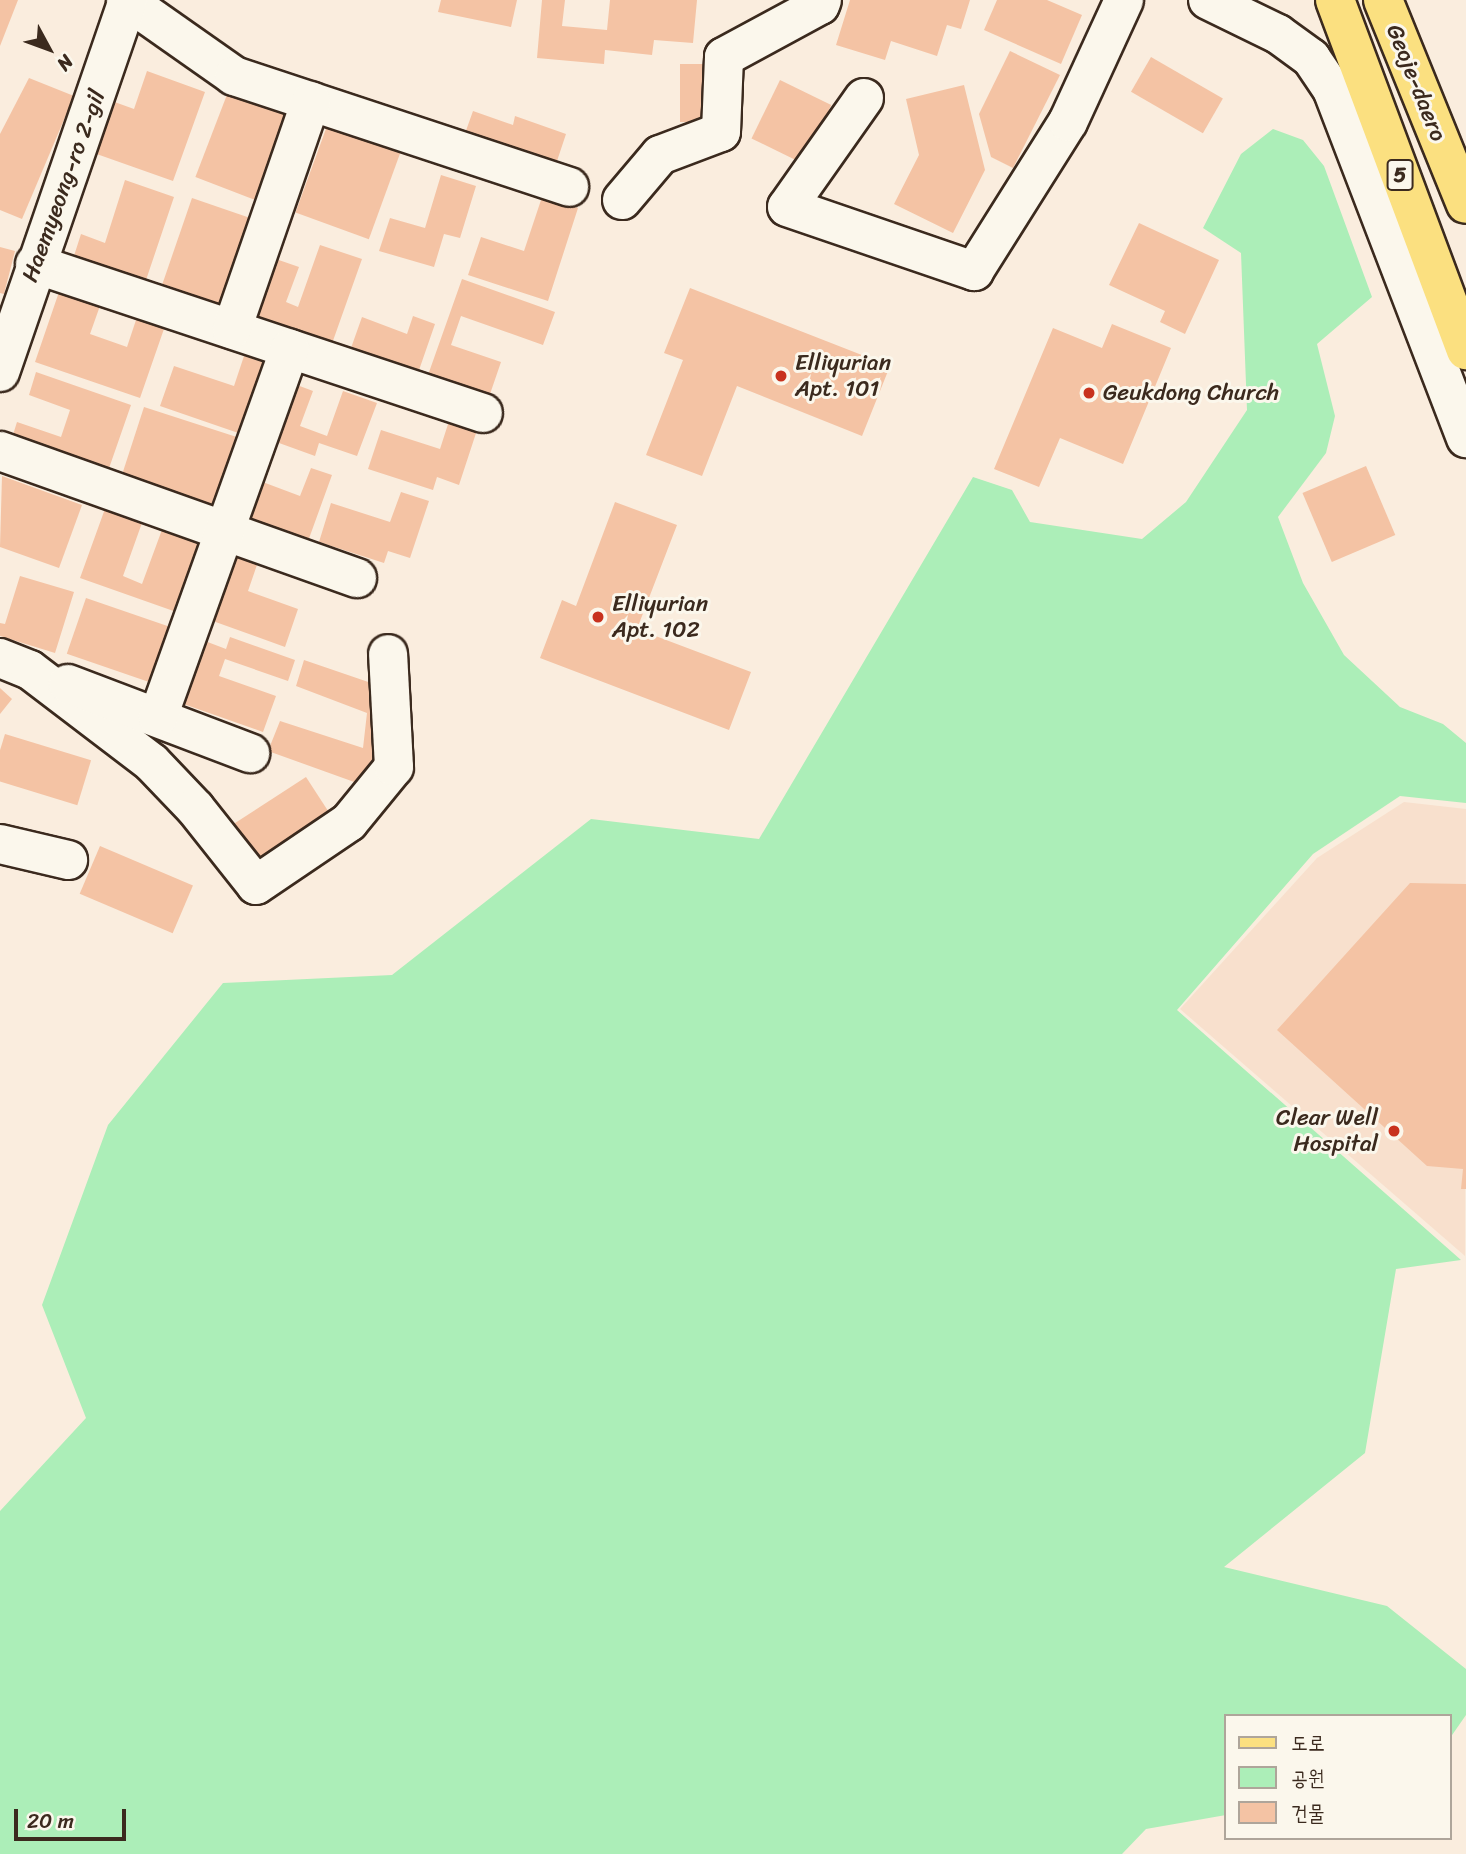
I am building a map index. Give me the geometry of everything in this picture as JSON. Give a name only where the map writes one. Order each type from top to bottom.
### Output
[{"type":"main road","name":"Geoje-daero","points":[[1335,0],[1466,350]]},
{"type":"main road","name":"Geoje-daero","points":[[1383,0],[1466,204]]},
{"type":"street","points":[[128,0],[234,76],[569,187]]},
{"type":"street","name":"Haemyeong-ro 2-gil","points":[[0,372],[128,0]]},
{"type":"street","points":[[622,200],[660,155],[721,132],[723,57],[820,5],[822,0]]},
{"type":"street","points":[[864,98],[787,207],[974,271],[1068,122],[1124,0]]},
{"type":"street","points":[[1208,0],[1278,33],[1311,58],[1332,89],[1466,438]]},
{"type":"street","points":[[232,330],[311,102]]},
{"type":"street","points":[[35,264],[483,413]]},
{"type":"street","points":[[158,717],[290,349]]},
{"type":"street","points":[[0,451],[357,578]]},
{"type":"street","points":[[15,664],[152,763],[195,808],[256,885],[349,822],[394,767],[388,654]]},
{"type":"street","points":[[15,664],[250,752]]},
{"type":"street","points":[[0,844],[68,860]]},
{"type":"shaded area","name":"Clear Well Hospital","points":[[1404,802],[1466,809],[1465,1256],[1180,1009],[1317,858]]},
{"type":"green space","points":[[1273,129],[1303,140],[1324,166],[1372,297],[1317,344],[1335,416],[1326,453],[1278,517],[1303,583],[1344,655],[1400,707],[1443,724],[1466,743],[1466,803],[1400,796],[1313,854],[1177,1010],[1461,1260],[1396,1269],[1365,1453],[1224,1567],[1387,1606],[1466,1669],[1466,1715],[1452,1735],[1452,1714],[1224,1714],[1224,1815],[1146,1829],[1122,1854],[0,1854],[0,1511],[86,1418],[42,1305],[108,1125],[223,983],[392,975],[591,819],[759,839],[973,477],[1012,490],[1030,522],[1142,539],[1186,502],[1247,410],[1241,253],[1203,228],[1241,154]]},
{"type":"building","points":[[0,0],[18,0],[0,46]]},
{"type":"building","points":[[441,0],[517,0],[511,27],[438,12]]},
{"type":"building","points":[[542,0],[565,0],[562,26],[607,30],[610,0],[697,0],[693,43],[654,40],[652,55],[605,50],[604,64],[537,58]]},
{"type":"building","points":[[850,0],[970,0],[961,29],[947,25],[937,56],[891,41],[885,60],[836,45]]},
{"type":"building","points":[[997,0],[1047,0],[1082,15],[1061,64],[984,30]]},
{"type":"building","points":[[1010,51],[1060,75],[1013,168],[991,157],[979,114]]},
{"type":"building","points":[[1151,57],[1223,98],[1203,133],[1131,92]]},
{"type":"building","points":[[680,64],[711,64],[711,122],[680,122]]},
{"type":"building","points":[[147,71],[205,92],[173,181],[91,152],[109,100],[134,109]]},
{"type":"building","points":[[29,78],[74,96],[22,219],[0,210],[0,134]]},
{"type":"building","points":[[780,80],[831,105],[803,163],[752,138]]},
{"type":"building","points":[[964,85],[985,170],[953,233],[894,204],[919,155],[906,99]]},
{"type":"building","points":[[228,92],[288,115],[255,200],[195,177]]},
{"type":"building","points":[[473,111],[513,125],[515,116],[566,134],[554,170],[463,139]]},
{"type":"building","points":[[327,126],[400,153],[369,239],[296,212]]},
{"type":"building","points":[[441,175],[476,186],[460,238],[444,234],[434,267],[379,251],[390,218],[425,228]]},
{"type":"building","points":[[125,180],[174,197],[144,286],[72,262],[81,234],[105,243]]},
{"type":"building","points":[[542,197],[578,208],[548,301],[468,275],[481,237],[524,251]]},
{"type":"building","points":[[192,198],[249,218],[219,304],[162,284]]},
{"type":"building","points":[[1139,223],[1219,260],[1185,334],[1160,322],[1165,311],[1109,285]]},
{"type":"building","points":[[320,245],[362,259],[329,352],[249,324],[273,258],[299,267],[286,302],[298,307]]},
{"type":"building","points":[[0,247],[15,251],[4,294],[0,293]]},
{"type":"building","points":[[462,279],[555,312],[543,345],[461,316],[451,345],[501,362],[489,397],[428,375]]},
{"type":"building","name":"Elliyurian Apt. 101","points":[[690,288],[890,366],[862,436],[737,386],[702,476],[646,455],[683,360],[664,353]]},
{"type":"building","points":[[60,289],[101,303],[90,334],[127,347],[137,317],[165,326],[140,398],[35,362]]},
{"type":"building","points":[[413,316],[435,324],[418,373],[351,348],[362,317],[407,334]]},
{"type":"building","name":"Geukdong Church","points":[[1112,324],[1171,348],[1123,464],[1060,438],[1039,487],[994,469],[1053,328],[1102,348]]},
{"type":"building","points":[[244,356],[271,365],[247,436],[160,406],[174,366],[234,386]]},
{"type":"building","points":[[36,372],[131,405],[107,474],[11,441],[17,422],[61,437],[70,410],[29,395]]},
{"type":"building","points":[[289,382],[313,391],[300,426],[327,436],[343,391],[377,403],[357,456],[319,443],[315,456],[268,439]]},
{"type":"building","points":[[144,407],[247,440],[223,515],[120,481]]},
{"type":"building","points":[[450,418],[478,427],[459,485],[437,477],[433,490],[368,469],[381,430],[440,449]]},
{"type":"building","points":[[1366,466],[1395,535],[1332,562],[1302,493]]},
{"type":"building","points":[[311,468],[332,475],[307,544],[245,521],[260,481],[300,496]]},
{"type":"building","points":[[2,476],[82,505],[59,568],[0,547]]},
{"type":"building","points":[[401,492],[429,501],[410,558],[388,551],[384,563],[319,542],[331,503],[390,522]]},
{"type":"building","name":"Elliyurian Apt. 102","points":[[615,502],[677,525],[637,629],[751,672],[729,730],[540,658],[562,600],[576,606]]},
{"type":"building","points":[[106,506],[143,520],[123,576],[142,584],[163,527],[207,543],[182,614],[80,578]]},
{"type":"building","points":[[235,551],[259,559],[248,591],[298,609],[285,647],[210,620]]},
{"type":"building","points":[[20,576],[74,592],[55,653],[0,636],[0,623],[5,624]]},
{"type":"building","points":[[86,598],[171,627],[152,683],[67,654]]},
{"type":"building","points":[[230,637],[295,660],[288,681],[225,659],[219,676],[276,696],[263,732],[175,701],[197,638],[226,649]]},
{"type":"building","points":[[304,660],[380,686],[376,755],[357,783],[268,751],[280,721],[363,748],[367,713],[296,686]]},
{"type":"building","points":[[0,688],[12,699],[0,714]]},
{"type":"building","points":[[5,734],[91,760],[77,805],[0,782],[0,750]]},
{"type":"building","points":[[306,777],[332,817],[261,864],[235,823]]},
{"type":"building","points":[[100,846],[193,885],[173,933],[80,894]]},
{"type":"building","name":"Clear Well Hospital","points":[[1410,883],[1466,884],[1466,1189],[1461,1189],[1463,1169],[1427,1166],[1277,1030]]},
{"type":"place","name":"Elliyurian Apt. 101","points":[[781,376]]},
{"type":"place","name":"Geukdong Church","points":[[1089,393]]},
{"type":"place","name":"Elliyurian Apt. 102","points":[[598,617]]},
{"type":"place","name":"Clear Well Hospital","points":[[1394,1131]]}]
